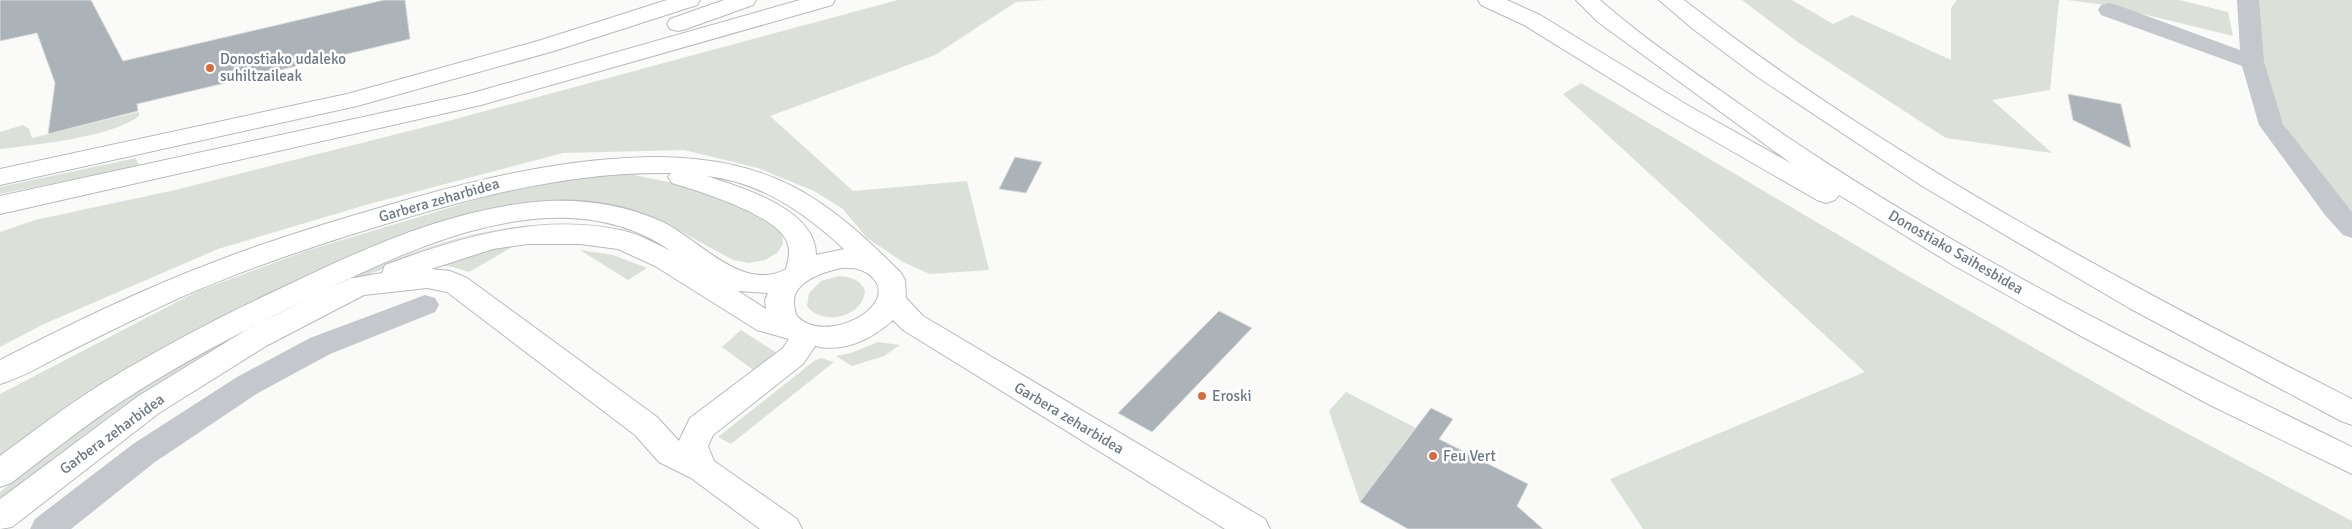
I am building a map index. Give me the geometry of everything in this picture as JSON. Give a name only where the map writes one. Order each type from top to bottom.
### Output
[{"type":"main road","points":[[653,11],[678,0]]},
{"type":"main road","points":[[0,177],[274,119],[420,83],[690,0]]},
{"type":"main road","points":[[321,135],[578,58],[745,0]]},
{"type":"main road","points":[[0,223],[315,146],[824,0]]},
{"type":"main road","points":[[1489,0],[1532,20]]},
{"type":"main road","points":[[1502,0],[1532,20],[1779,168],[1862,214],[1937,243]]},
{"type":"main road","name":"Donostiako Saihesbidea","points":[[1587,0],[1614,23],[1750,123],[1837,182],[1937,243],[2087,327],[2352,461]]},
{"type":"main road","points":[[1670,0],[1723,43],[1823,112],[2001,223],[2125,293],[2352,413]]},
{"type":"main road","points":[[1701,2],[1882,129],[2078,248],[2125,293]]},
{"type":"main road","points":[[0,205],[473,100]]},
{"type":"main road","points":[[0,162],[90,158]]},
{"type":"main road","points":[[643,165],[737,196],[779,218],[796,232],[800,238],[803,252],[795,276],[782,292],[779,306],[783,318],[800,332]]},
{"type":"main road","name":"Garbera zeharbidea","points":[[0,373],[151,299],[228,267],[333,231],[430,202],[540,174],[577,169],[643,165],[700,167],[752,177],[776,186],[819,212],[886,273],[892,281],[892,300],[913,323],[1252,529]]},
{"type":"main road","points":[[0,474],[113,392],[233,323],[366,258],[449,228],[506,214],[552,210],[586,211],[632,220],[652,227],[689,250],[720,275],[741,283],[766,284],[795,276],[814,264],[833,259],[852,258],[877,265]]},
{"type":"main road","points":[[689,250],[733,269],[756,270],[768,267],[788,255],[797,239],[796,232]]},
{"type":"main road","points":[[358,286],[440,255],[493,240],[528,235],[580,234],[623,240],[665,259],[767,323],[800,332],[832,337],[858,331],[879,318],[892,300]]},
{"type":"main road","name":"Garbera zeharbidea","points":[[0,517],[148,405],[256,338],[358,286],[427,278],[450,281],[646,426],[670,453],[702,469],[785,529]]},
{"type":"main road","points":[[702,469],[692,446],[701,427],[793,356],[800,332]]},
{"type":"street","points":[[2248,0],[2252,62],[2272,125],[2334,209],[2352,229]]},
{"type":"street","points":[[2109,10],[2252,62]]},
{"type":"street","points":[[47,529],[136,457],[251,383],[320,346],[358,330],[409,313],[425,304]]},
{"type":"shaded area","points":[[898,0],[1046,0],[1016,2],[935,55],[770,116],[853,191],[967,181],[989,270],[930,274],[903,262],[867,238],[843,209],[814,191],[758,168],[684,150],[563,153],[369,204],[218,249],[44,324],[0,347],[0,232],[35,220],[175,190],[437,124]]},
{"type":"shaded area","points":[[1742,0],[1792,0],[1833,24],[1852,15],[1951,60],[1951,8],[1957,0],[2059,0],[2050,90],[1992,100],[2052,153],[1946,138],[1799,43]]},
{"type":"shaded area","points":[[2067,0],[2179,0],[2228,12],[2233,36],[2106,5]]},
{"type":"shaded area","points":[[2256,0],[2352,0],[2352,212],[2310,162],[2273,105],[2264,85],[2256,58]]},
{"type":"shaded area","points":[[1581,83],[1908,276],[2145,411],[2352,521],[2352,529],[1643,529],[1610,479],[1865,372],[1563,94]]},
{"type":"shaded area","points":[[139,112],[139,116],[127,123],[92,135],[0,149],[0,132],[23,125],[29,129],[32,138]]},
{"type":"shaded area","points":[[136,158],[139,166],[0,194],[0,187]]},
{"type":"shaded area","points":[[629,174],[688,186],[746,205],[781,226],[783,244],[777,253],[765,260],[749,263],[733,260],[667,224],[625,210],[562,205],[303,279],[250,303],[93,392],[0,457],[0,394],[198,291],[309,250],[542,180]]},
{"type":"shaded area","points":[[572,224],[577,227],[387,267],[261,324],[206,354],[145,391],[0,499],[0,492],[84,428],[150,383],[230,337],[316,295],[399,258],[456,239],[522,226]]},
{"type":"shaded area","points":[[514,246],[469,272],[453,267],[436,265],[479,251]]},
{"type":"shaded area","points":[[580,250],[613,255],[647,268],[628,280]]},
{"type":"shaded area","points":[[839,276],[854,279],[865,290],[863,299],[858,307],[841,316],[832,317],[822,316],[807,306],[809,293],[821,281]]},
{"type":"shaded area","points":[[741,330],[777,353],[756,372],[722,347]]},
{"type":"shaded area","points":[[878,342],[900,345],[884,356],[852,366],[836,356],[851,353]]},
{"type":"shaded area","points":[[821,358],[834,362],[731,444],[718,437],[814,361]]},
{"type":"shaded area","points":[[1346,392],[1416,428],[1360,502],[1329,411]]},
{"type":"building","name":"Donostiako udaleko suhiltzaileak","points":[[0,0],[91,0],[123,61],[384,0],[405,0],[410,39],[137,104],[138,111],[48,134],[55,83],[37,33],[0,41]]},
{"type":"building","points":[[2068,94],[2121,104],[2131,148],[2073,120]]},
{"type":"building","points":[[1015,157],[1042,162],[1026,193],[999,189]]},
{"type":"building","points":[[1219,311],[1252,328],[1152,432],[1118,413]]},
{"type":"building","name":"Feu Vert","points":[[1431,408],[1453,419],[1439,439],[1528,484],[1517,506],[1543,529],[1408,529],[1360,502]]},
{"type":"place","name":"Donostiako udaleko suhiltzaileak","points":[[210,68]]},
{"type":"place","name":"Eroski","points":[[1202,396]]},
{"type":"place","name":"Feu Vert","points":[[1433,456]]}]
